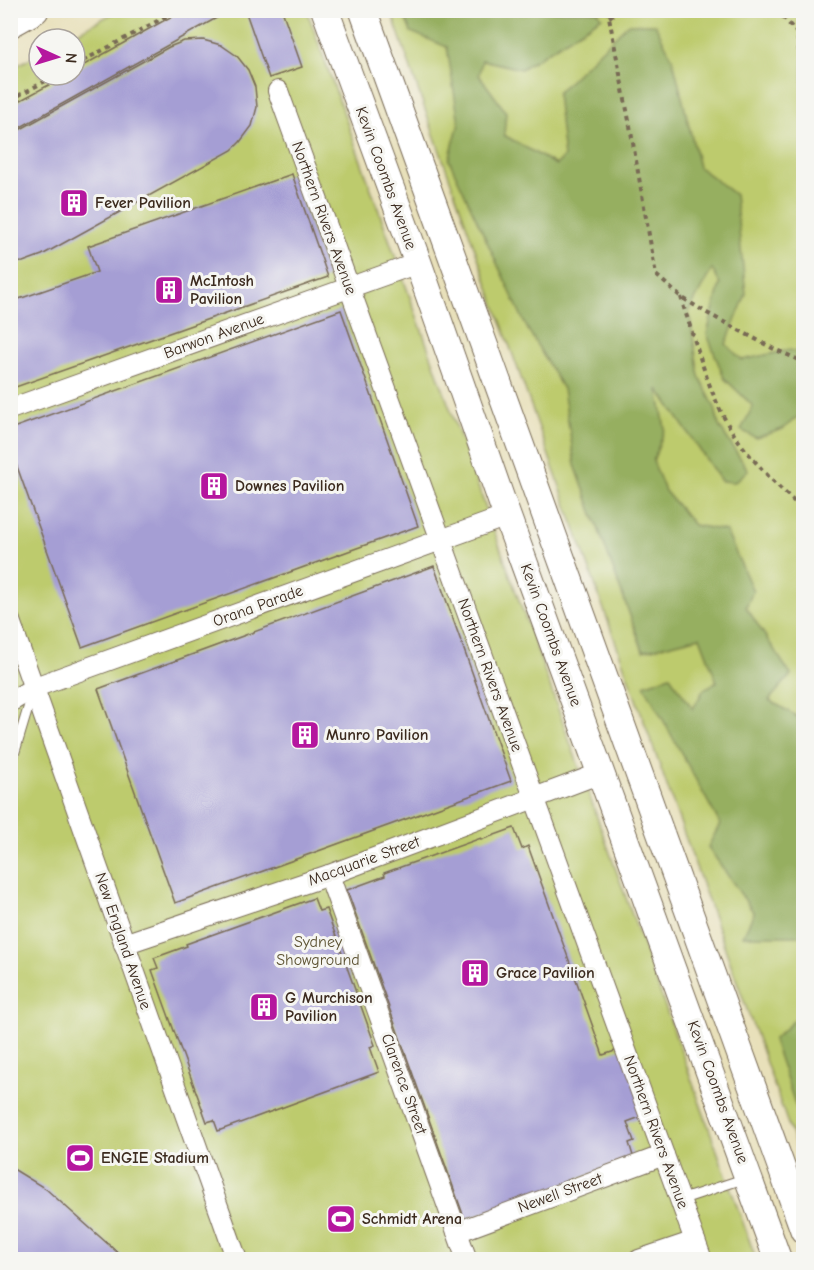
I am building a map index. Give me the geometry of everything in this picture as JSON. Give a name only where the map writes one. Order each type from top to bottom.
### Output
[{"type":"main road","points":[[10,24],[35,10]]},
{"type":"main road","name":"Kevin Coombs Avenue","points":[[324,10],[418,263],[507,516],[778,1260]]},
{"type":"main road","name":"Kevin Coombs Avenue","points":[[363,10],[804,1230]]},
{"type":"main road","points":[[507,516],[542,502]]},
{"type":"street","name":"Northern Rivers Avenue","points":[[278,91],[698,1250]]},
{"type":"street","name":"Barwon Avenue","points":[[10,409],[418,263]]},
{"type":"street","name":"Orana Parade","points":[[10,702],[35,687],[507,516]]},
{"type":"street","name":"New England Avenue","points":[[10,621],[237,1260]]},
{"type":"street","name":"Macquarie Street","points":[[124,944],[329,875],[601,773]]},
{"type":"street","name":"Clarence Street","points":[[329,875],[467,1260]]},
{"type":"street","name":"Newell Street","points":[[457,1232],[664,1155]]},
{"type":"street","points":[[639,1260],[698,1250]]},
{"type":"lane","points":[[10,768],[35,687]]},
{"type":"lane","points":[[680,1200],[749,1178]]},
{"type":"path","points":[[87,59],[178,10]]},
{"type":"path","points":[[607,10],[656,275],[681,297],[707,313],[774,349],[804,362]]},
{"type":"path","points":[[609,17],[620,10]]},
{"type":"path","points":[[777,10],[797,33],[804,100]]},
{"type":"path","points":[[10,100],[34,87]]},
{"type":"path","points":[[681,297],[712,391],[729,427],[764,472],[804,511]]},
{"type":"green space","name":"Sydney Showground","points":[[117,11],[307,11],[756,1259],[11,1259],[10,69],[27,60],[27,87],[87,87],[87,27]]},
{"type":"green space","points":[[391,11],[803,11],[803,1166],[422,101]]},
{"type":"green space","points":[[402,11],[597,11],[602,17],[521,69],[482,60],[479,75],[506,112],[504,135],[556,165],[564,157],[557,93],[628,24],[655,24],[673,60],[699,167],[735,195],[746,294],[726,344],[742,360],[789,350],[803,353],[803,412],[783,429],[756,438],[741,430],[753,406],[724,378],[707,334],[720,284],[712,269],[689,311],[699,376],[715,408],[719,426],[748,470],[735,482],[721,481],[658,389],[665,429],[653,461],[665,491],[694,525],[726,531],[753,591],[746,607],[791,675],[769,700],[803,720],[803,936],[743,936],[754,913],[708,847],[720,824],[644,685],[670,676],[693,709],[704,689],[717,682],[700,637],[643,651],[575,465],[563,389],[527,328],[449,160],[459,123],[447,47],[411,32]]},
{"type":"green space","points":[[803,1012],[803,1127],[773,1040]]},
{"type":"building","points":[[183,10],[231,10],[10,133],[10,106],[45,87],[87,87],[87,63]]},
{"type":"building","points":[[245,10],[282,10],[302,67],[269,78]]},
{"type":"building","name":"Fever Pavilion","points":[[203,40],[221,45],[237,56],[248,70],[255,87],[257,107],[252,126],[240,142],[232,150],[42,255],[23,262],[10,263],[10,135],[169,47],[184,41]]},
{"type":"building","name":"McIntosh Pavilion","points":[[292,174],[328,277],[10,389],[10,302],[97,272],[88,246]]},
{"type":"building","name":"Downes Pavilion","points":[[341,310],[418,526],[82,647],[10,447],[10,429]]},
{"type":"building","name":"Munro Pavilion","points":[[434,566],[511,781],[175,903],[98,689]]},
{"type":"building","name":"Grace Pavilion","points":[[514,828],[522,849],[528,846],[603,1055],[627,1047],[651,1113],[627,1122],[634,1141],[629,1143],[634,1159],[465,1220],[347,890],[385,876],[384,873]]},
{"type":"building","name":"G Murchison Pavilion","points":[[314,898],[319,911],[326,909],[375,1045],[370,1047],[379,1072],[218,1131],[214,1120],[207,1122],[152,970],[158,968],[154,958],[187,946],[186,944]]},
{"type":"building","points":[[10,1167],[46,1189],[126,1260],[10,1260]]},
{"type":"place","name":"Fever Pavilion","points":[[74,203]]},
{"type":"place","name":"McIntosh Pavilion","points":[[169,290]]},
{"type":"place","name":"Downes Pavilion","points":[[214,486]]},
{"type":"place","name":"Munro Pavilion","points":[[305,735]]},
{"type":"place","name":"Grace Pavilion","points":[[475,973]]},
{"type":"place","name":"G Murchison Pavilion","points":[[264,1007]]},
{"type":"place","name":"ENGIE Stadium","points":[[80,1158]]},
{"type":"place","name":"Schmidt Arena","points":[[341,1219]]}]
